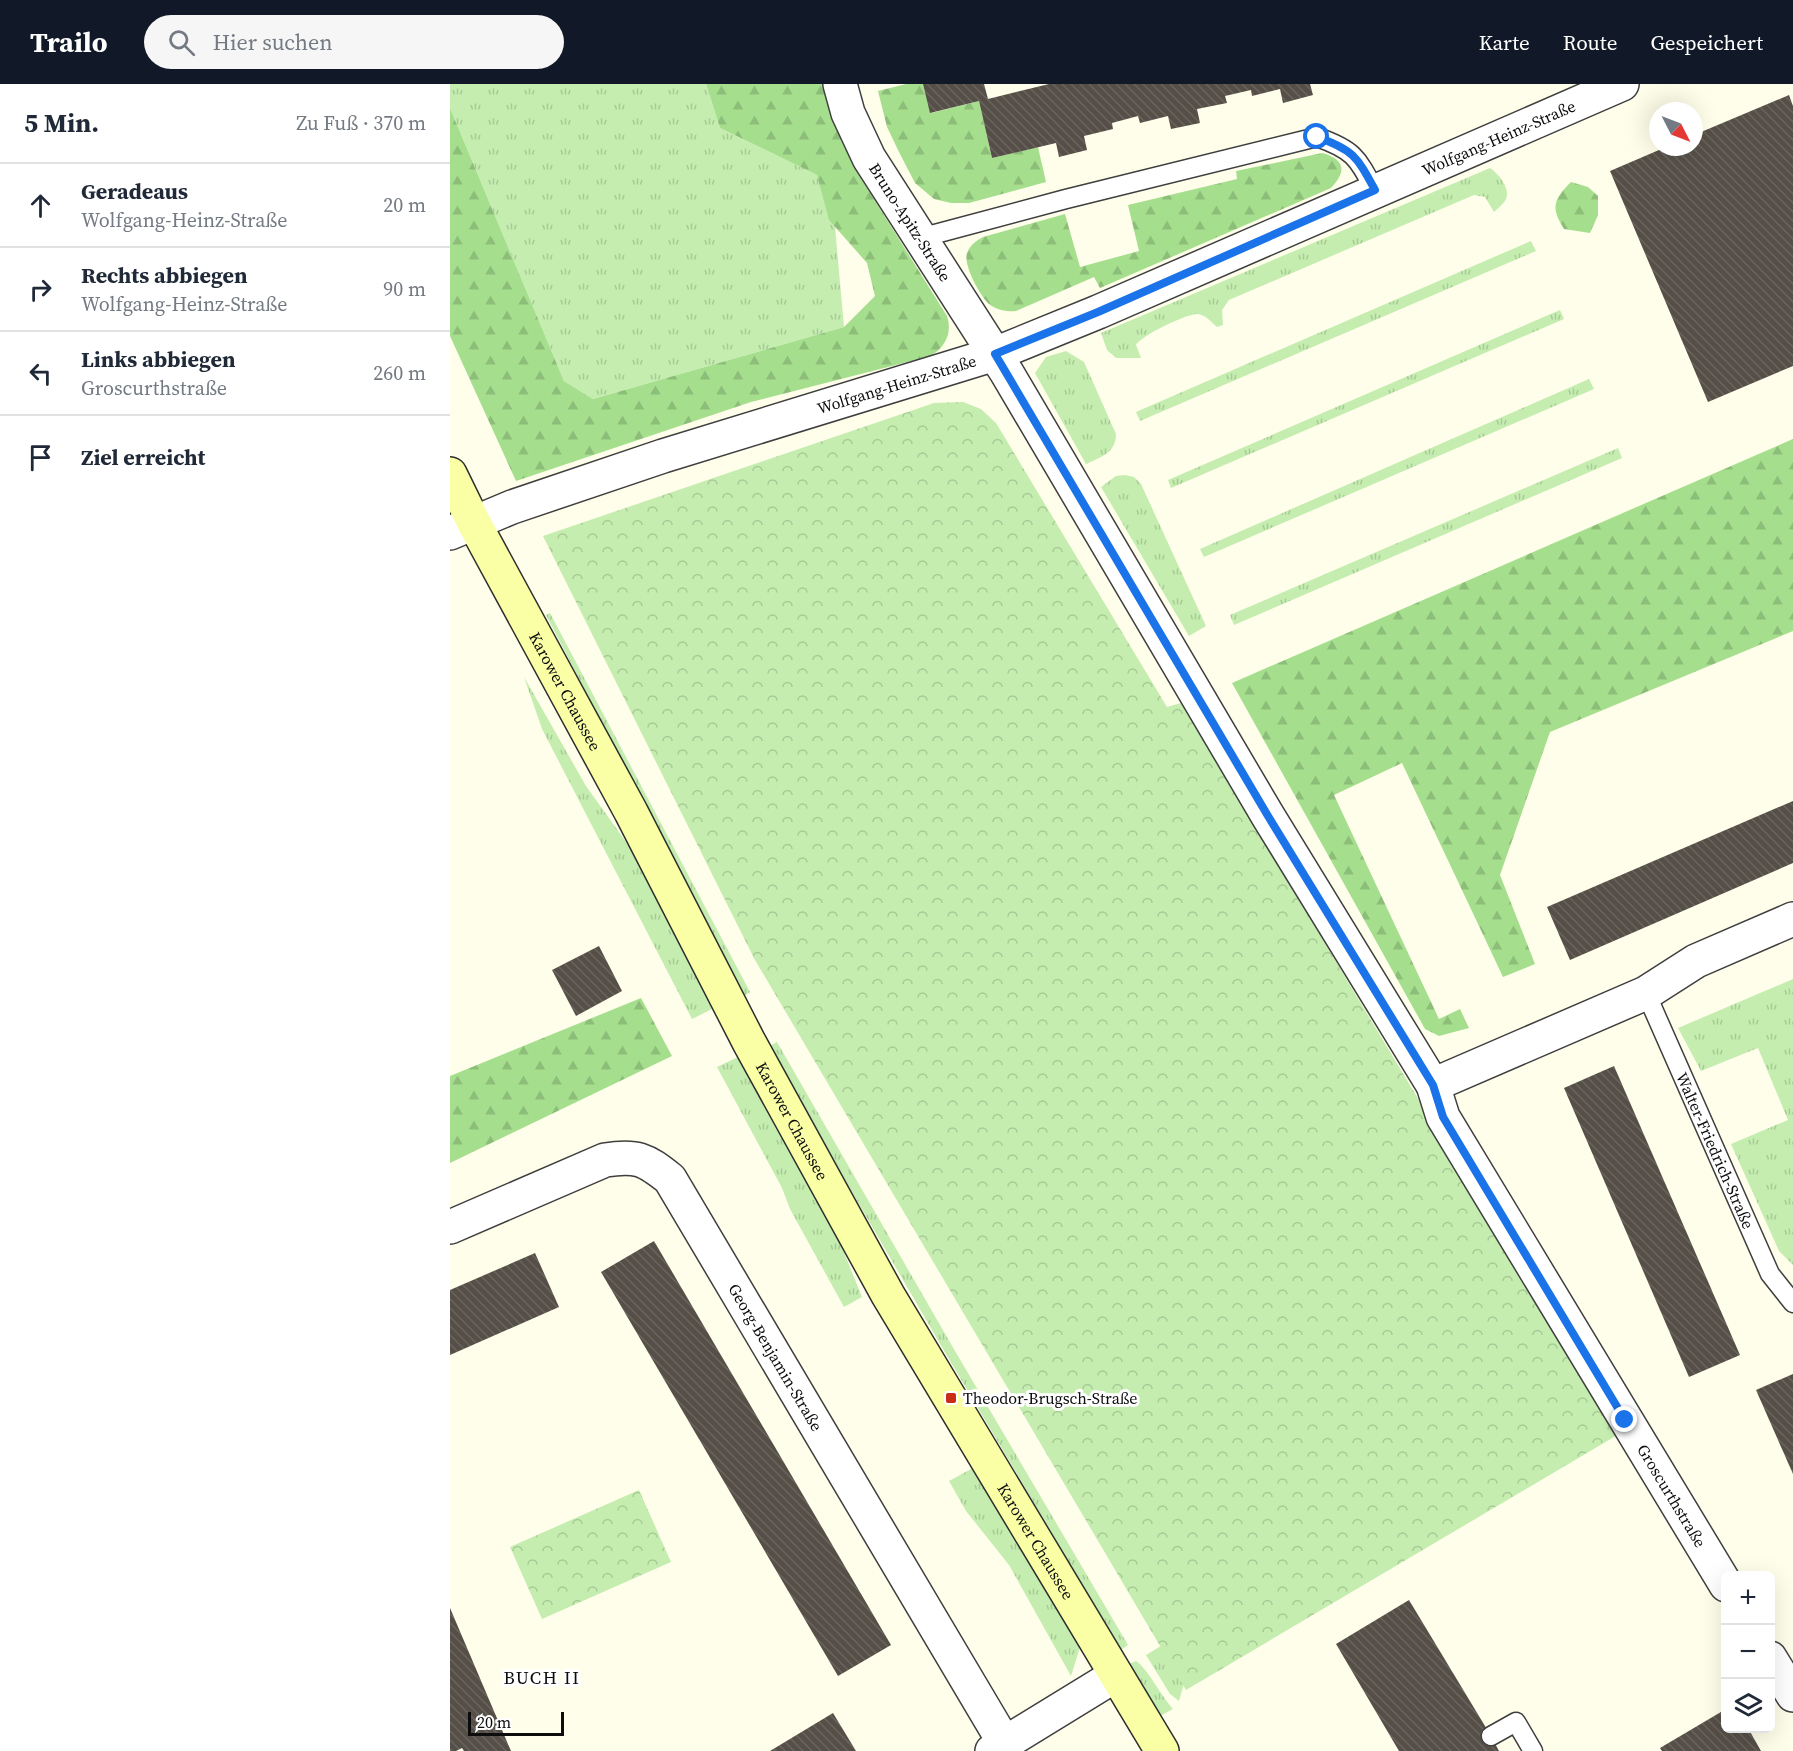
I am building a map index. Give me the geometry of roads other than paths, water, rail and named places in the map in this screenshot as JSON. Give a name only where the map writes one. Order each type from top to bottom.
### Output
[{"type":"main road","name":"Karower Chaussee","points":[[450,474],[462,528],[631,812],[749,1042],[888,1295],[1162,1751]]},
{"type":"street","name":"Bruno-Apitz-Straße","points":[[840,84],[848,113],[868,158],[995,354]]},
{"type":"street","name":"Wolfgang-Heinz-Straße","points":[[462,528],[512,507],[663,456],[995,354],[1098,312],[1622,84]]},
{"type":"street","name":"Groscurthstraße","points":[[995,354],[1268,816],[1433,1085],[1443,1117],[1721,1578]]},
{"type":"street","points":[[1433,1085],[1646,993],[1696,962],[1793,919]]},
{"type":"street","name":"Georg-Benjamin-Straße","points":[[450,1227],[604,1160],[627,1157],[650,1163],[670,1179],[999,1747]]},
{"type":"street","points":[[1775,1666],[1793,1695]]},
{"type":"street","points":[[999,1747],[1116,1675]]},
{"type":"lane","points":[[920,238],[1317,137],[1342,146],[1360,162],[1375,190]]},
{"type":"lane","name":"Walter-Friedrich-Straße","points":[[1646,993],[1770,1274],[1793,1303]]},
{"type":"lane","points":[[1491,1736],[1516,1722],[1533,1751]]},
{"type":"place","name":"Theodor-Brugsch-Straße","points":[[951,1398]]},
{"type":"district","name":"BUCH II","points":[[542,1678]]}]
